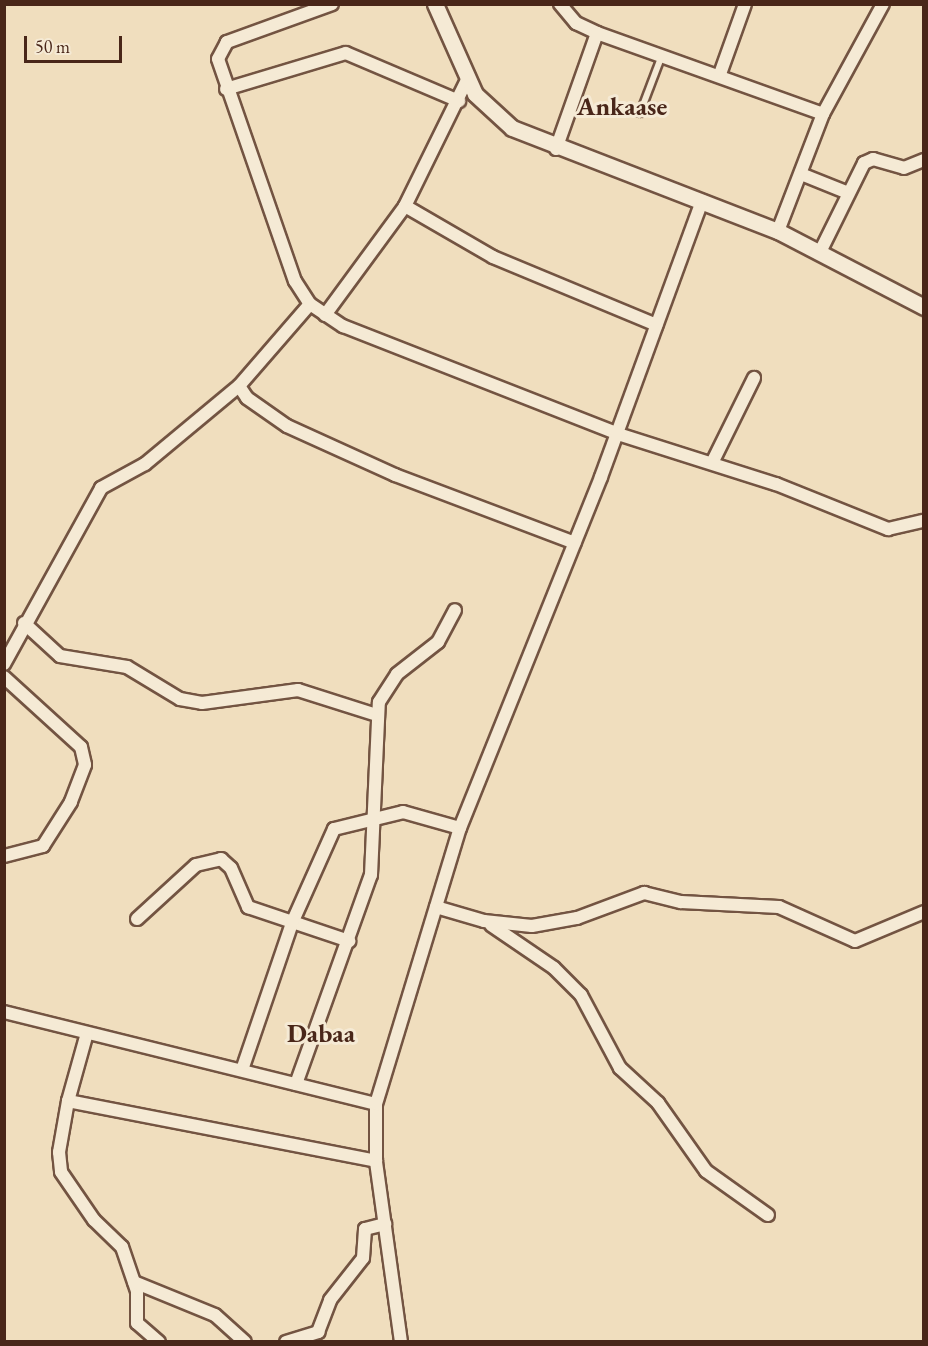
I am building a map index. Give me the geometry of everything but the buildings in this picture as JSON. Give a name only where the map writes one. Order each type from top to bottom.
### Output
[{"type":"street","points":[[332,4],[227,42],[218,60],[226,89],[295,281],[310,304],[325,315],[618,434],[712,463],[888,529],[924,521]]},
{"type":"street","points":[[435,4],[467,80],[512,128],[556,149],[702,201],[778,231],[821,250],[924,308]]},
{"type":"street","points":[[560,4],[576,23],[597,33],[720,74],[824,114]]},
{"type":"street","points":[[720,74],[745,4]]},
{"type":"street","points":[[778,231],[824,114],[882,5]]},
{"type":"street","points":[[556,149],[597,33]]},
{"type":"street","points":[[226,89],[346,53],[459,100]]},
{"type":"street","points":[[325,315],[405,206],[467,80]]},
{"type":"street","points":[[821,250],[856,170],[873,159],[904,168],[924,160]]},
{"type":"street","points":[[801,174],[846,192]]},
{"type":"street","points":[[401,1341],[376,1161],[376,1104],[460,828],[618,434],[702,201]]},
{"type":"street","points":[[405,206],[493,257],[656,325]]},
{"type":"street","points":[[4,664],[7,650],[102,488],[145,464],[239,386],[310,304]]},
{"type":"street","points":[[712,463],[754,378]]},
{"type":"street","points":[[239,386],[287,426],[395,475],[575,543]]},
{"type":"street","points":[[296,1083],[371,875],[377,819],[377,715],[387,685],[438,642],[455,610]]},
{"type":"street","points":[[24,623],[60,656],[127,667],[180,699],[202,703],[298,690],[377,715]]},
{"type":"street","points":[[4,677],[81,747],[85,765],[71,802],[42,846],[4,856]]},
{"type":"street","points":[[242,1070],[292,923],[334,830],[403,812],[460,828]]},
{"type":"street","points":[[137,919],[209,858],[231,868],[241,902],[292,923],[349,941]]},
{"type":"street","points":[[436,907],[484,921],[532,926],[577,918],[644,892],[681,902],[779,907],[855,941],[924,912]]},
{"type":"street","points":[[484,921],[554,968],[581,995],[620,1068],[658,1103],[706,1171],[768,1215]]},
{"type":"street","points":[[4,1012],[376,1104]]},
{"type":"street","points":[[87,1033],[68,1101],[59,1152],[61,1172],[94,1220],[122,1246],[134,1281],[137,1323],[159,1341]]},
{"type":"street","points":[[68,1101],[376,1161]]},
{"type":"street","points":[[286,1341],[318,1332],[330,1300],[363,1258],[365,1229],[385,1224]]},
{"type":"street","points":[[134,1281],[215,1315],[245,1341]]},
{"type":"lane","points":[[640,113],[662,55]]},
{"type":"district","name":"Ankaase","points":[[622,107]]},
{"type":"district","name":"Dabaa","points":[[321,1034]]}]
